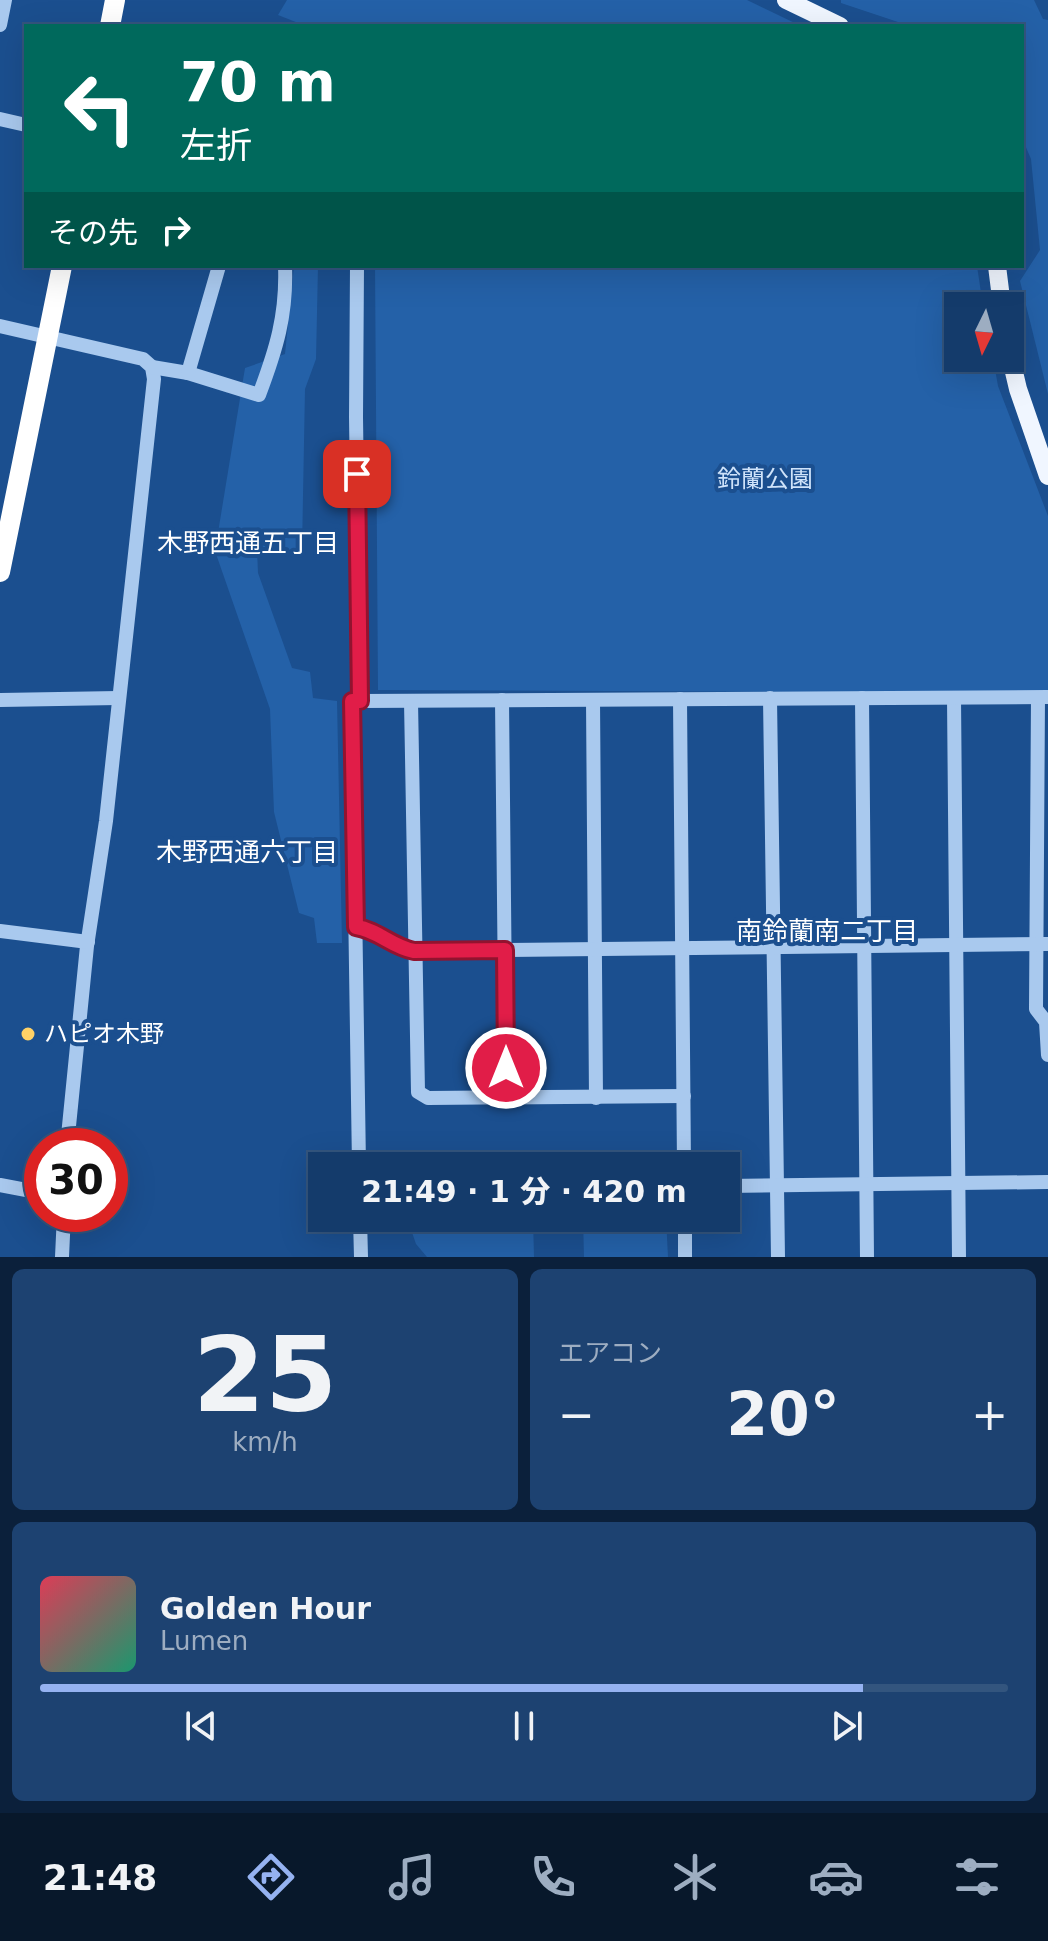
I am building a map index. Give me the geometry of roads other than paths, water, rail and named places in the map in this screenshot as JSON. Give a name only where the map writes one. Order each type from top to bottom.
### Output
[{"type":"highway","points":[[110,24],[115,0]]},
{"type":"highway","points":[[0,572],[3,538],[62,268]]},
{"type":"main road","points":[[786,0],[836,24]]},
{"type":"main road","points":[[997,268],[1000,292]]},
{"type":"main road","points":[[1014,372],[1021,401],[1048,476]]},
{"type":"street","points":[[0,25],[5,0]]},
{"type":"street","points":[[0,119],[24,125]]},
{"type":"street","points":[[188,373],[218,268]]},
{"type":"street","points":[[0,326],[143,359],[152,367],[188,373],[259,395],[279,343],[285,268]]},
{"type":"street","points":[[357,268],[360,701]]},
{"type":"street","points":[[69,1128],[153,401],[152,367]]},
{"type":"street","points":[[0,700],[118,698]]},
{"type":"street","points":[[770,698],[778,1257]]},
{"type":"street","points":[[862,698],[867,1257]]},
{"type":"street","points":[[954,698],[959,1257]]},
{"type":"street","points":[[359,1152],[352,701],[1043,698],[1043,944],[1036,1009],[1046,1022],[1048,1070]]},
{"type":"street","points":[[680,699],[684,1152]]},
{"type":"street","points":[[502,700],[506,1098]]},
{"type":"street","points":[[593,700],[596,1098]]},
{"type":"street","points":[[411,701],[418,1092],[428,1098],[684,1096]]},
{"type":"street","points":[[356,927],[369,929],[400,948],[414,951],[1043,944]]},
{"type":"street","points":[[0,931],[88,942]]},
{"type":"street","points":[[740,1186],[1048,1182]]},
{"type":"street","points":[[0,1185],[24,1190]]},
{"type":"street","points":[[62,1257],[63,1232]]},
{"type":"street","points":[[360,1232],[361,1257]]},
{"type":"street","points":[[685,1232],[685,1257]]},
{"type":"place","name":"ハピオ木野","points":[[28,1034]]},
{"type":"district","name":"木野西通五丁目","points":[[248,543]]},
{"type":"district","name":"木野西通六丁目","points":[[247,852]]},
{"type":"district","name":"南鈴蘭南二丁目","points":[[827,931]]},
{"type":"park label","name":"鈴蘭公園","points":[[765,479]]}]
